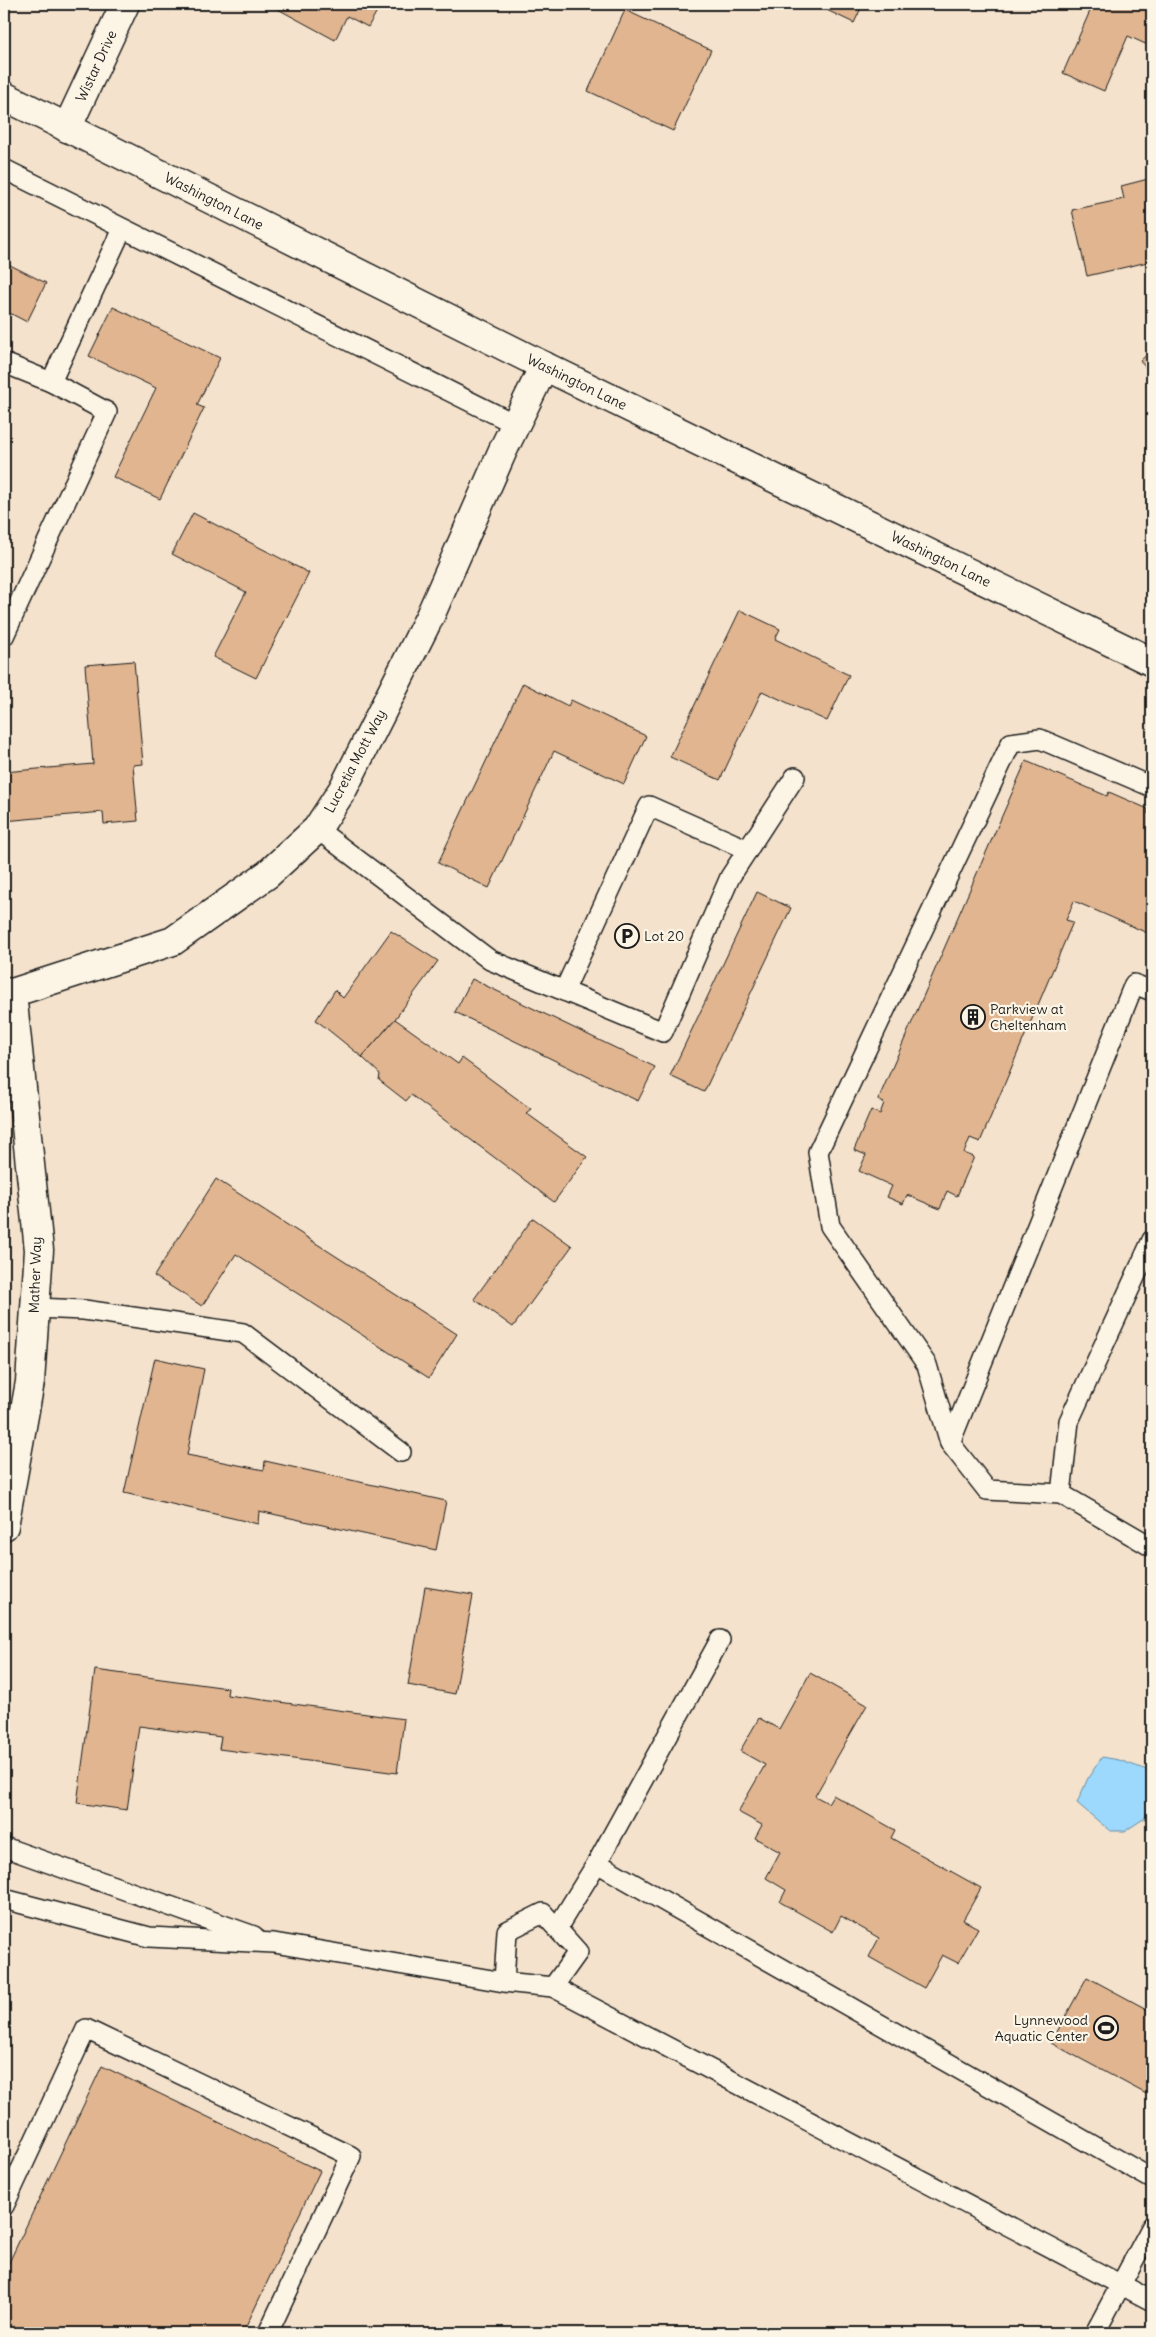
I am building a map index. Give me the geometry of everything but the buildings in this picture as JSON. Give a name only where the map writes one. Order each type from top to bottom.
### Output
[{"type":"street","name":"Wistar Drive","points":[[67,128],[125,4]]},
{"type":"street","name":"Washington Lane","points":[[4,96],[544,366],[1152,662]]},
{"type":"street","name":"Lucretia Mott Way","points":[[8,993],[173,942],[268,874],[318,829],[343,789],[430,616],[515,424],[544,366]]},
{"type":"street","name":"Mather Way","points":[[4,1526],[30,1382],[39,1250],[8,993]]},
{"type":"lane","points":[[4,170],[515,424]]},
{"type":"lane","points":[[50,382],[122,229]]},
{"type":"lane","points":[[4,362],[50,382],[107,412],[4,636]]},
{"type":"lane","points":[[1152,787],[1040,739],[1011,743],[818,1152],[830,1226],[927,1366],[950,1443],[987,1490],[1061,1494],[1152,1547]]},
{"type":"lane","points":[[318,829],[490,960],[663,1032],[730,877],[795,777]]},
{"type":"lane","points":[[564,991],[649,806],[748,850]]},
{"type":"lane","points":[[950,1443],[1134,984],[1152,990]]},
{"type":"lane","points":[[1061,1494],[1069,1421],[1152,1240]]},
{"type":"lane","points":[[35,1308],[84,1310],[243,1334],[401,1452]]},
{"type":"lane","points":[[557,1928],[597,1863],[720,1640]]},
{"type":"lane","points":[[4,1847],[274,1944]]},
{"type":"lane","points":[[597,1863],[1152,2179]]},
{"type":"lane","points":[[4,1899],[149,1937],[274,1944],[504,1982],[553,1986],[1152,2302]]},
{"type":"lane","points":[[504,1982],[506,1931],[544,1913],[578,1952],[553,1986]]},
{"type":"lane","points":[[4,2206],[86,2030],[351,2156],[268,2333]]},
{"type":"lane","points":[[1095,2333],[1152,2226]]},
{"type":"water","points":[[1102,1757],[1119,1760],[1147,1770],[1152,1798],[1145,1818],[1125,1831],[1110,1831],[1077,1803],[1088,1778]]},
{"type":"place","name":"Lot 20","points":[[627,936]]},
{"type":"place","name":"Parkview at Cheltenham","points":[[973,1017]]},
{"type":"place","name":"Lynnewood Aquatic Center","points":[[1106,2028]]}]
